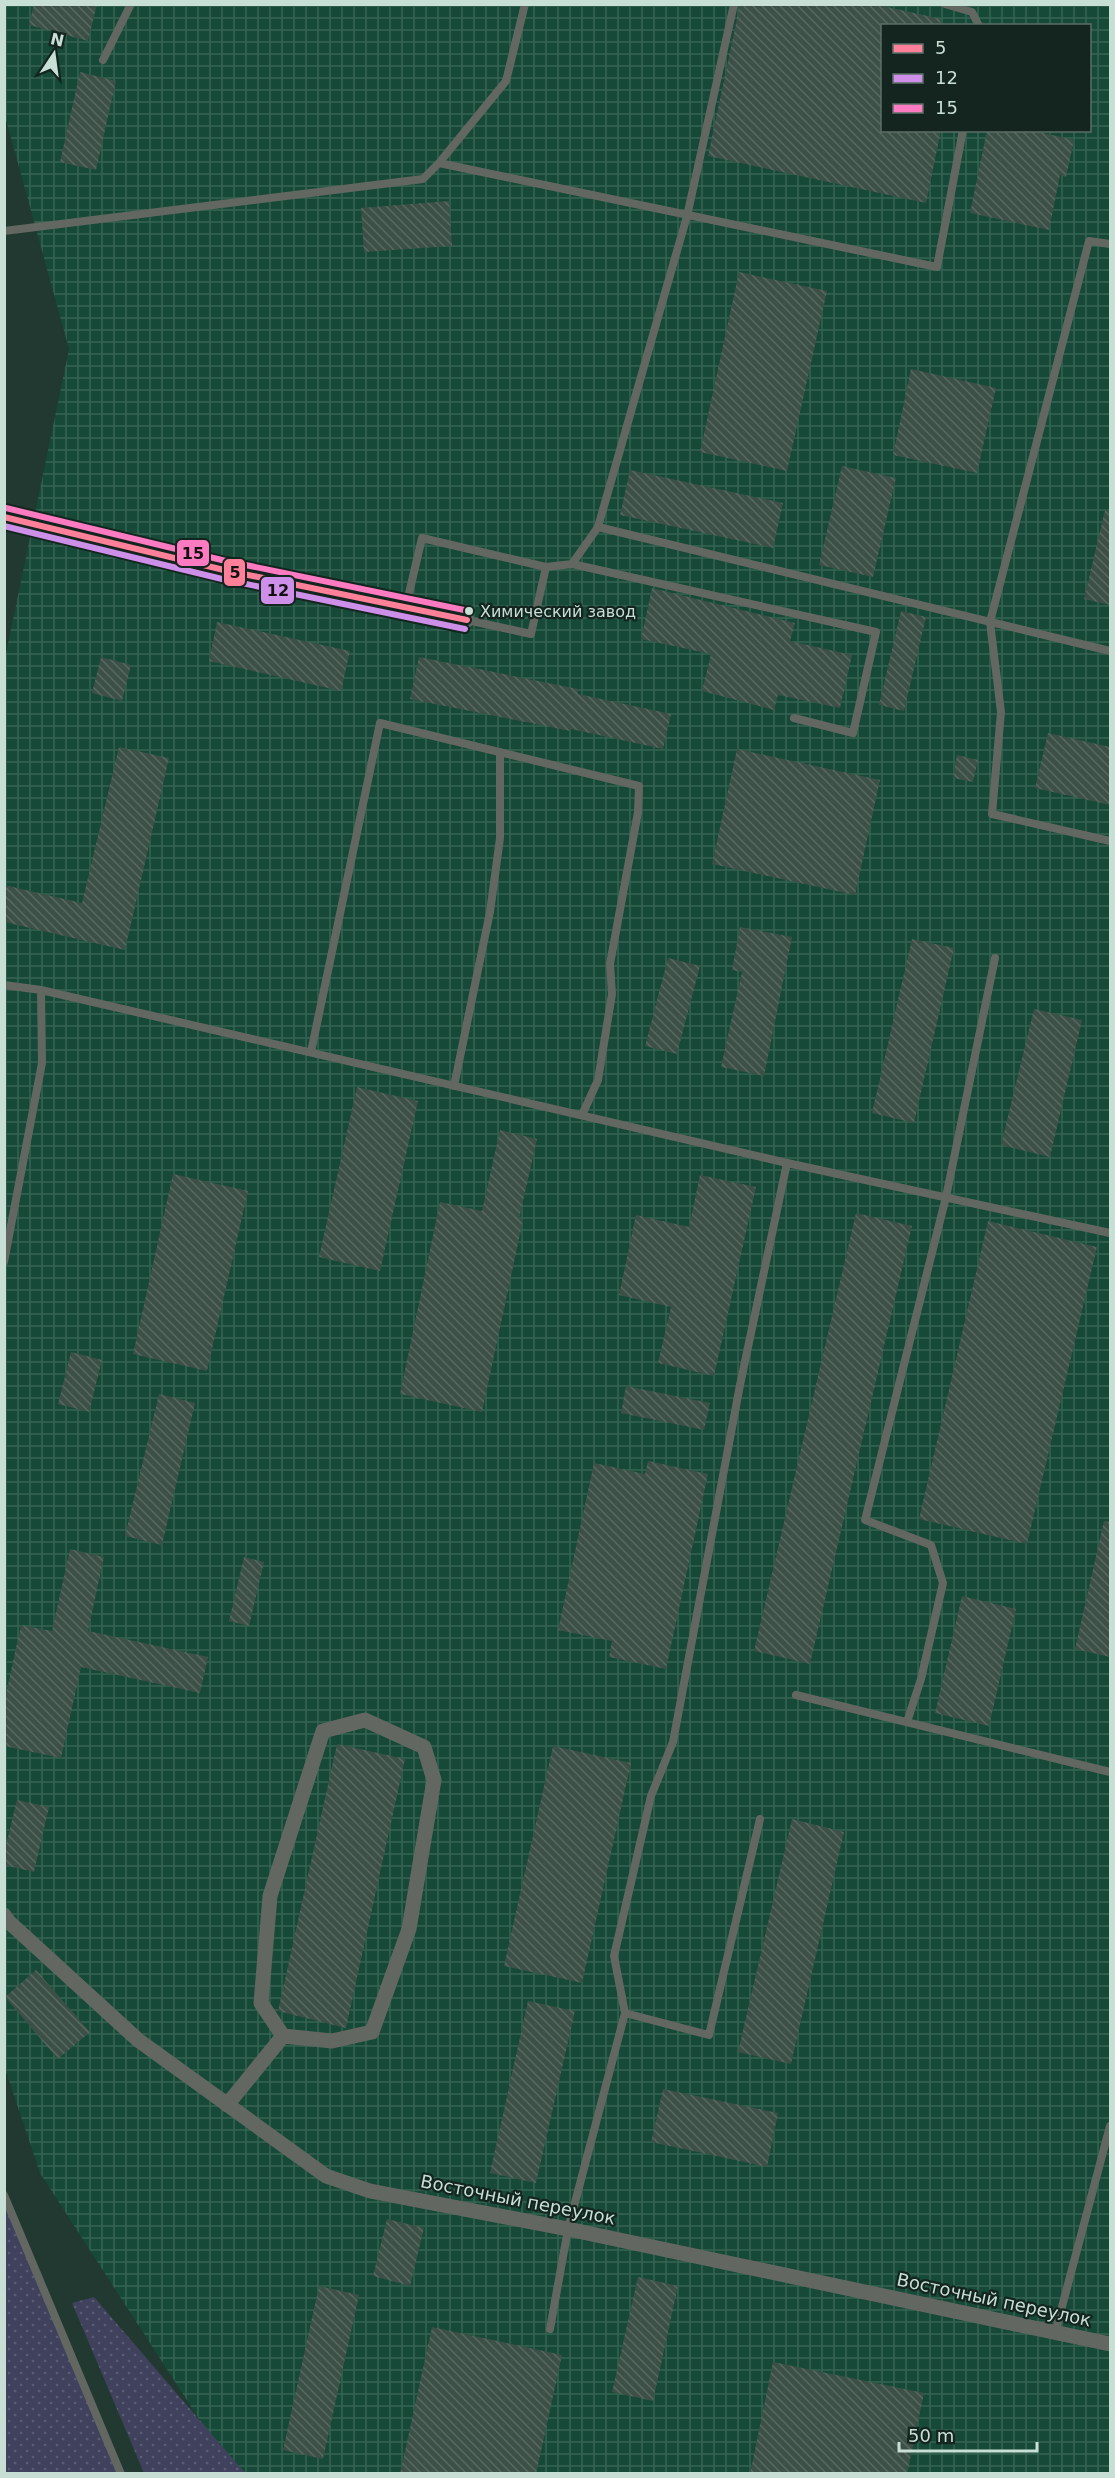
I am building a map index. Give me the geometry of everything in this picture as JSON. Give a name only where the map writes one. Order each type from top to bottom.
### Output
[{"type":"street","points":[[4,517],[224,570],[467,620]]},
{"type":"street","points":[[365,1720],[424,1747],[435,1780],[409,1929],[372,2032],[332,2041],[283,2036],[261,2004],[270,1896],[323,1731],[365,1720]]},
{"type":"street","name":"Восточный переулок","points":[[4,1915],[138,2040],[326,2176],[370,2191],[568,2229],[1110,2344]]},
{"type":"street","points":[[227,2105],[283,2036]]},
{"type":"lane","points":[[103,60],[132,4]]},
{"type":"lane","points":[[4,231],[423,179],[440,163],[506,81],[525,4]]},
{"type":"lane","points":[[572,564],[598,527],[687,216],[734,4]]},
{"type":"lane","points":[[945,4],[972,12],[978,24]]},
{"type":"lane","points":[[440,163],[937,267],[963,132]]},
{"type":"lane","points":[[1110,244],[1089,241],[990,622],[1001,712],[992,814],[1110,841]]},
{"type":"lane","points":[[598,527],[1110,651]]},
{"type":"lane","points":[[406,606],[422,538],[546,567],[572,564],[876,632],[853,733],[794,718]]},
{"type":"lane","points":[[467,620],[531,634],[546,567]]},
{"type":"lane","points":[[311,1052],[380,723],[639,786],[638,812],[610,964],[612,993],[598,1080],[582,1115]]},
{"type":"lane","points":[[454,1086],[490,912],[500,838],[500,752]]},
{"type":"lane","points":[[907,1722],[921,1679],[943,1583],[931,1545],[865,1520],[946,1197],[995,958]]},
{"type":"lane","points":[[4,985],[41,990],[787,1163],[1110,1233]]},
{"type":"lane","points":[[4,1262],[42,1063],[41,990]]},
{"type":"lane","points":[[550,2329],[568,2229],[624,2013],[614,1956],[651,1796],[673,1742],[740,1385],[787,1163]]},
{"type":"lane","points":[[796,1695],[1110,1772]]},
{"type":"lane","points":[[624,2013],[709,2035],[760,1819]]},
{"type":"lane","points":[[1055,2334],[1110,2126]]},
{"type":"lane","points":[[4,2195],[122,2474]]},
{"type":"shaded area","points":[[4,5],[1110,5],[1110,2473],[234,2473],[40,2173],[4,2066],[4,663],[69,349],[5,116]]},
{"type":"shaded area","points":[[4,2203],[119,2473],[5,2473]]},
{"type":"shaded area","points":[[94,2297],[245,2473],[144,2473],[72,2303]]},
{"type":"building","points":[[34,4],[97,4],[88,41],[29,25]]},
{"type":"building","points":[[740,4],[874,4],[941,19],[940,24],[881,24],[881,132],[941,132],[926,203],[708,156]]},
{"type":"building","points":[[80,72],[116,81],[96,170],[60,162]]},
{"type":"building","points":[[987,132],[1039,132],[1074,140],[1066,177],[1060,175],[1049,230],[970,213]]},
{"type":"building","points":[[449,201],[452,246],[364,252],[361,208]]},
{"type":"building","points":[[739,272],[827,291],[787,471],[700,452]]},
{"type":"building","points":[[911,369],[996,388],[977,473],[893,455]]},
{"type":"building","points":[[842,466],[896,478],[873,577],[819,565]]},
{"type":"building","points":[[630,470],[783,503],[773,548],[620,515]]},
{"type":"building","points":[[1105,510],[1110,511],[1110,605],[1084,599]]},
{"type":"building","points":[[652,588],[795,623],[790,641],[852,655],[840,708],[778,695],[774,710],[702,691],[711,654],[641,639]]},
{"type":"building","points":[[901,611],[926,617],[904,711],[879,705]]},
{"type":"building","points":[[217,622],[350,651],[341,691],[209,661]]},
{"type":"building","points":[[101,657],[131,665],[122,701],[92,693]]},
{"type":"building","points":[[419,657],[578,689],[578,694],[671,714],[663,749],[410,699]]},
{"type":"building","points":[[1048,733],[1110,747],[1110,805],[1035,788]]},
{"type":"building","points":[[119,747],[169,758],[125,950],[4,922],[4,885],[82,903]]},
{"type":"building","points":[[737,749],[880,780],[855,895],[712,864]]},
{"type":"building","points":[[957,755],[978,760],[973,782],[953,778]]},
{"type":"building","points":[[740,927],[792,937],[764,1076],[721,1067],[742,972],[732,970]]},
{"type":"building","points":[[912,939],[954,948],[914,1123],[872,1113]]},
{"type":"building","points":[[668,958],[700,966],[677,1054],[645,1046]]},
{"type":"building","points":[[1034,1009],[1082,1020],[1050,1157],[1001,1145]]},
{"type":"building","points":[[357,1087],[418,1101],[380,1271],[319,1257]]},
{"type":"building","points":[[500,1130],[537,1139],[519,1219],[523,1220],[482,1412],[400,1394],[440,1202],[482,1211]]},
{"type":"building","points":[[173,1174],[248,1191],[207,1371],[133,1354]]},
{"type":"building","points":[[700,1175],[756,1187],[714,1376],[658,1363],[671,1307],[619,1295],[636,1215],[689,1227]]},
{"type":"building","points":[[856,1213],[912,1226],[810,1664],[754,1651]]},
{"type":"building","points":[[988,1221],[1097,1247],[1027,1544],[919,1519]]},
{"type":"building","points":[[71,1352],[102,1360],[89,1412],[58,1404]]},
{"type":"building","points":[[626,1386],[710,1403],[704,1430],[621,1413]]},
{"type":"building","points":[[159,1394],[195,1403],[162,1545],[125,1536]]},
{"type":"building","points":[[648,1461],[708,1474],[666,1669],[609,1657],[612,1641],[558,1630],[594,1463],[645,1474]]},
{"type":"building","points":[[1104,1521],[1110,1522],[1110,1657],[1075,1649]]},
{"type":"building","points":[[70,1549],[104,1557],[88,1631],[208,1657],[200,1693],[81,1667],[61,1758],[4,1746],[4,1703],[21,1625],[52,1631]]},
{"type":"building","points":[[244,1557],[264,1562],[249,1626],[229,1621]]},
{"type":"building","points":[[962,1596],[1016,1609],[989,1726],[935,1713]]},
{"type":"building","points":[[337,1744],[405,1759],[346,2028],[278,2011]]},
{"type":"building","points":[[553,1746],[631,1763],[582,1983],[504,1966]]},
{"type":"building","points":[[17,1800],[49,1807],[34,1872],[4,1865],[4,1853]]},
{"type":"building","points":[[792,1819],[844,1832],[791,2064],[738,2052]]},
{"type":"building","points":[[36,1970],[90,2032],[58,2059],[5,1997]]},
{"type":"building","points":[[528,2001],[575,2011],[536,2183],[490,2173]]},
{"type":"building","points":[[663,2089],[778,2113],[767,2167],[651,2142]]},
{"type":"building","points":[[387,2219],[424,2228],[410,2286],[373,2276]]},
{"type":"building","points":[[638,2277],[678,2286],[653,2401],[612,2392]]},
{"type":"building","points":[[319,2286],[359,2295],[323,2459],[283,2450]]},
{"type":"building","points":[[432,2327],[562,2355],[536,2474],[400,2474]]},
{"type":"building","points":[[773,2362],[924,2393],[907,2474],[750,2474]]},
{"type":"transit line","name":"15","points":[[6,508],[226,561],[469,611]]},
{"type":"transit line","name":"5","points":[[4,517],[224,570],[467,620]]},
{"type":"transit line","name":"12","points":[[4,526],[222,579],[465,629]]},
{"type":"place","name":"Химический завод","points":[[469,611]]}]
